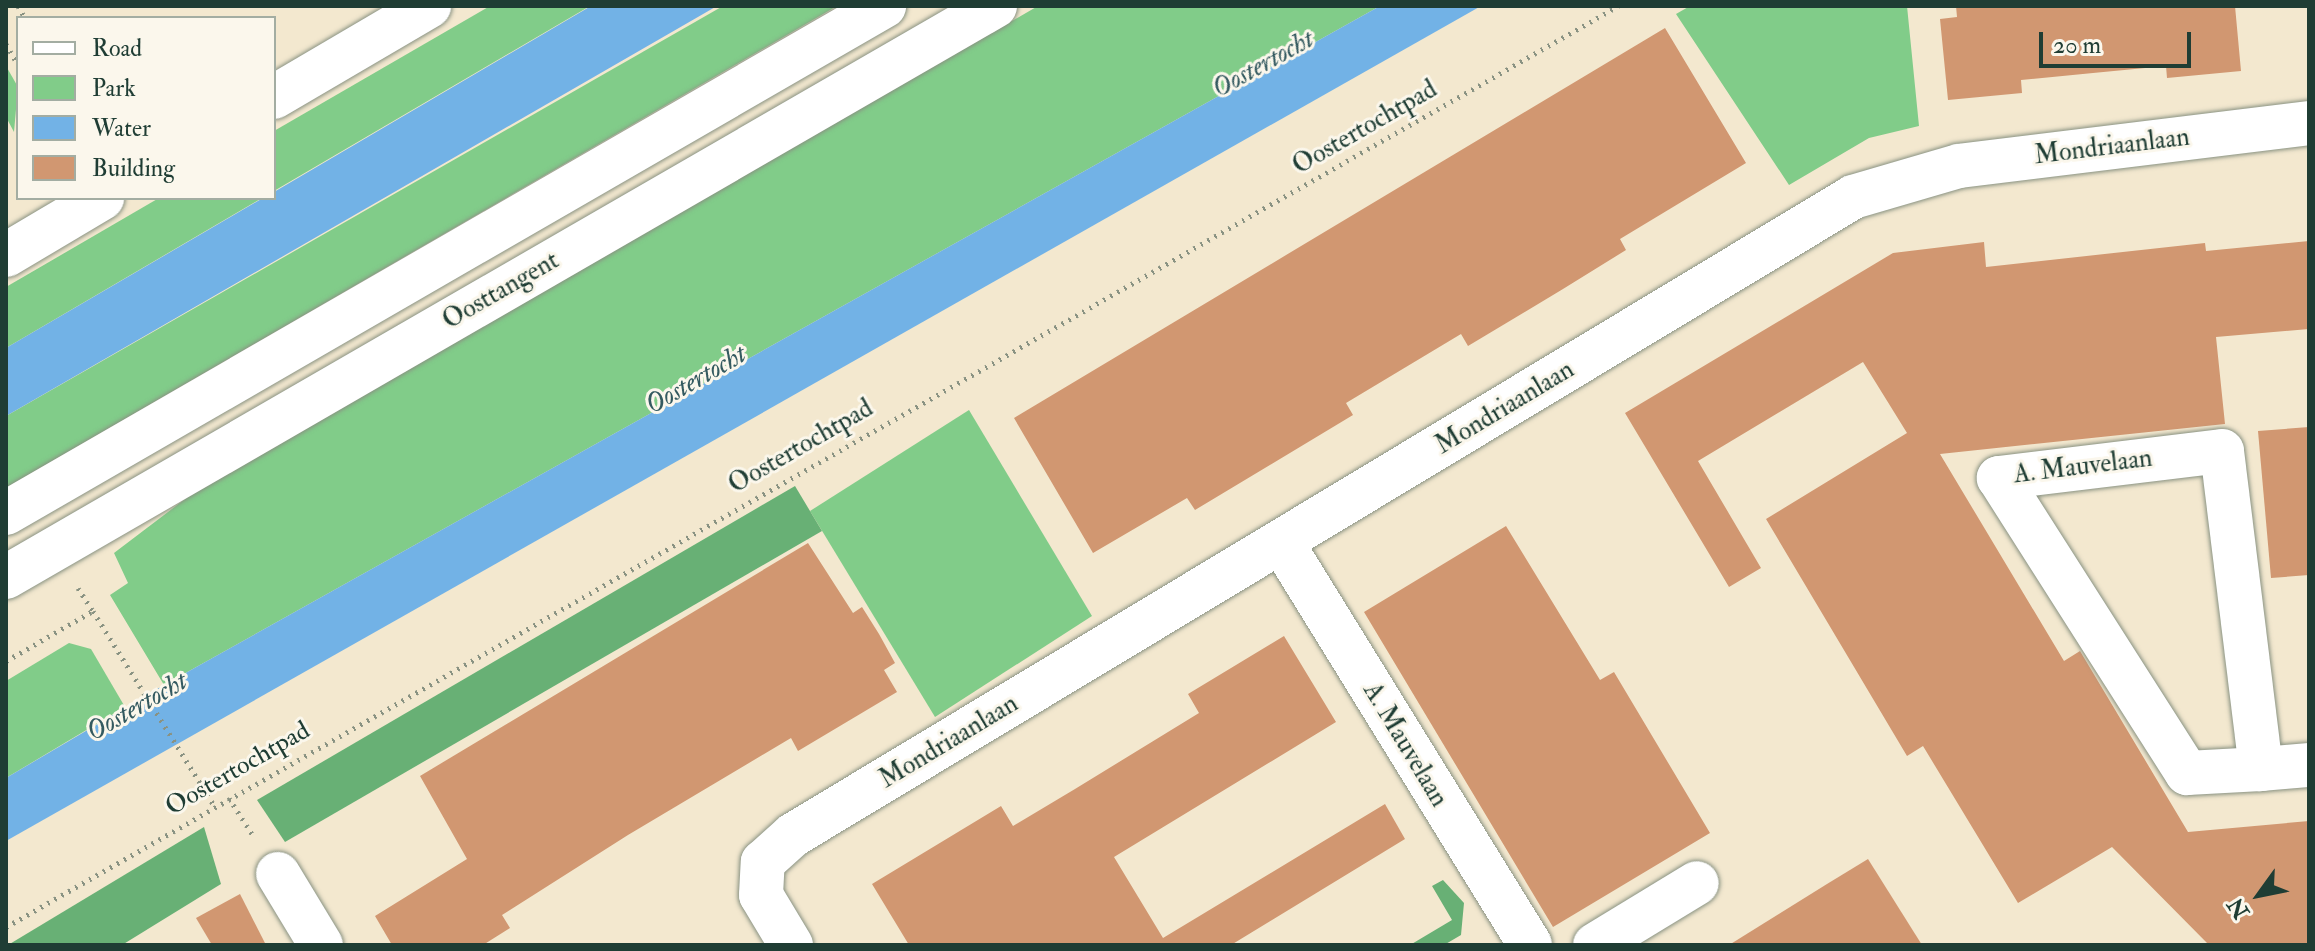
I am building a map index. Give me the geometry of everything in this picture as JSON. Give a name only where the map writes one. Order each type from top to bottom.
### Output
[{"type":"street","points":[[276,96],[429,6]]},
{"type":"street","points":[[6,513],[884,6]]},
{"type":"street","name":"Oosttangent","points":[[6,577],[995,6]]},
{"type":"street","name":"Mondriaanlaan","points":[[791,945],[761,895],[763,862],[793,835],[1853,197],[1959,166],[2309,123]]},
{"type":"street","points":[[6,255],[86,208]]},
{"type":"street","name":"A. Mauvelaan","points":[[2261,769],[2222,451],[1999,478],[2187,773],[2261,769],[2309,765]]},
{"type":"street","name":"A. Mauvelaan","points":[[1282,543],[1530,945]]},
{"type":"street","points":[[278,874],[321,945]]},
{"type":"street","points":[[1595,945],[1697,883]]},
{"type":"path","name":"Oostertochtpad","points":[[6,927],[1618,6]]},
{"type":"path","points":[[6,44],[16,62]]},
{"type":"path","points":[[77,586],[215,807]]},
{"type":"path","points":[[6,661],[93,611]]},
{"type":"green space","points":[[490,6],[590,6],[276,190],[276,130]]},
{"type":"green space","points":[[723,6],[837,6],[6,488],[6,416]]},
{"type":"green space","points":[[1038,6],[1380,6],[164,685],[110,595],[128,583],[114,553],[193,493]]},
{"type":"green space","points":[[1690,6],[1907,6],[1919,126],[1869,138],[1789,185],[1676,14]]},
{"type":"green space","points":[[6,66],[16,84],[14,132],[6,117]]},
{"type":"green space","points":[[156,200],[259,200],[6,348],[6,287]]},
{"type":"green space","points":[[969,410],[1092,616],[935,717],[810,511]]},
{"type":"green space","points":[[795,486],[822,531],[285,842],[257,800]]},
{"type":"green space","points":[[69,643],[91,649],[125,707],[6,778],[6,681]]},
{"type":"green space","points":[[204,827],[221,884],[122,945],[8,945]]},
{"type":"green space","points":[[1443,880],[1464,903],[1461,935],[1444,945],[1410,945],[1452,920],[1432,886]]},
{"type":"water","points":[[591,6],[717,6],[6,416],[6,348],[260,200],[276,200],[276,191]]},
{"type":"water","name":"Oostertocht","points":[[1380,6],[1481,6],[6,841],[6,778],[164,685]]},
{"type":"building","points":[[1956,6],[2235,6],[2241,71],[2167,78],[2166,66],[2021,80],[2022,93],[1948,100],[1940,19],[1957,17]]},
{"type":"building","points":[[1665,28],[1746,163],[1620,239],[1626,250],[1468,346],[1461,334],[1346,403],[1353,415],[1195,510],[1187,498],[1093,553],[1014,418]]},
{"type":"building","points":[[2309,241],[2309,329],[2216,337],[2225,424],[1940,454],[2064,661],[2080,651],[2188,832],[2309,821],[2309,945],[2209,945],[2112,847],[2018,903],[1923,746],[1907,756],[1766,519],[1907,433],[1863,362],[1698,461],[1761,568],[1729,587],[1625,413],[1893,253],[1984,242],[1986,267],[2205,243],[2206,251]]},
{"type":"building","points":[[2309,427],[2309,575],[2271,578],[2258,431]]},
{"type":"building","points":[[1506,526],[1600,680],[1614,672],[1710,833],[1553,927],[1364,612]]},
{"type":"building","points":[[808,543],[853,613],[862,607],[879,634],[895,663],[884,670],[897,692],[798,751],[791,738],[628,835],[502,915],[510,928],[483,945],[392,945],[375,916],[467,859],[420,776]]},
{"type":"building","points":[[1284,636],[1336,722],[1114,857],[1163,938],[1385,804],[1405,839],[1231,945],[909,945],[872,884],[1001,806],[1013,826],[1075,789],[1199,713],[1188,694]]},
{"type":"building","points":[[1868,859],[1922,945],[1729,945],[1827,884]]},
{"type":"building","points":[[240,894],[266,945],[212,945],[196,918]]}]
